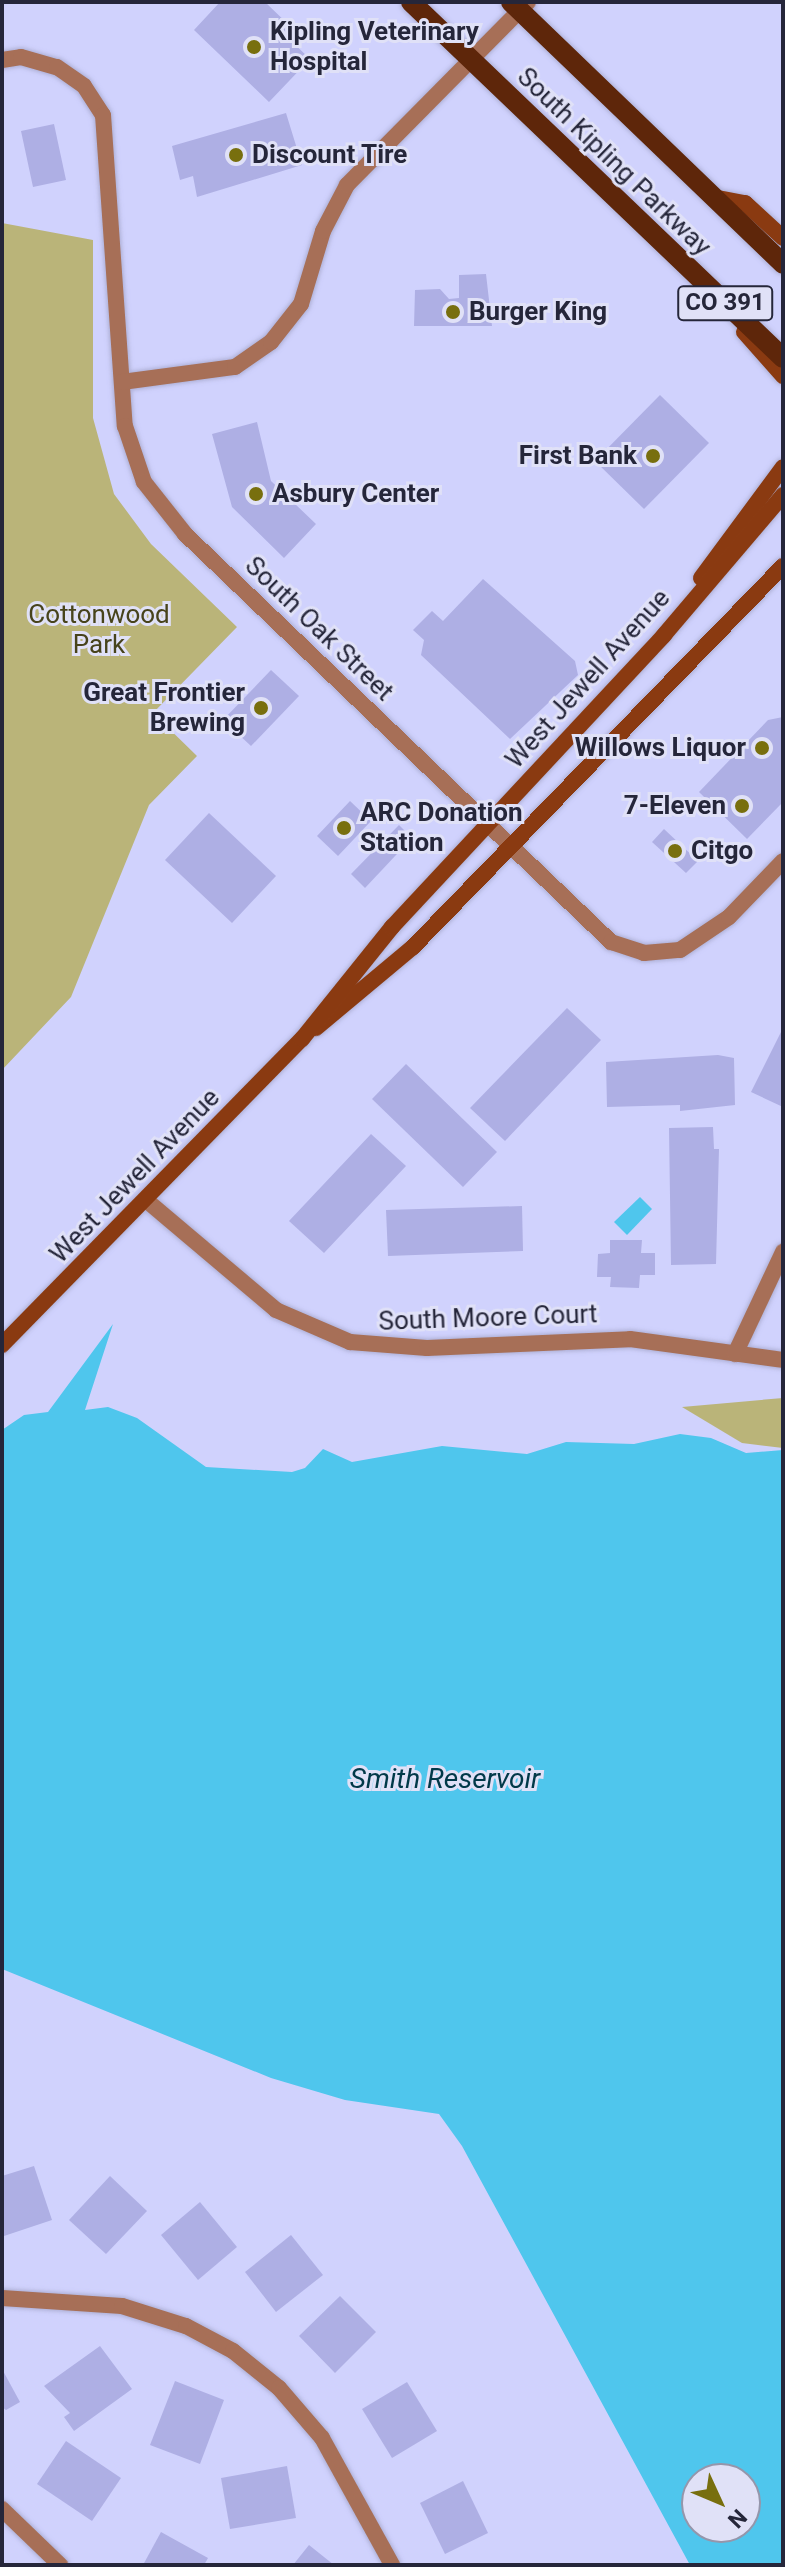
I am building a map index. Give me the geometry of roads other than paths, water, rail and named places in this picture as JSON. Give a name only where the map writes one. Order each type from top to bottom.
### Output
[{"type":"main road","name":"South Kipling Parkway","points":[[411,2],[783,358]]},
{"type":"main road","name":"South Kipling Parkway","points":[[519,3],[783,264]]},
{"type":"main road","points":[[713,197],[745,203],[783,238]]},
{"type":"main road","points":[[667,248],[783,376]]},
{"type":"main road","points":[[684,609],[714,557],[783,467]]},
{"type":"main road","name":"West Jewell Avenue","points":[[2,1345],[302,1039],[487,823],[684,609],[783,495]]},
{"type":"main road","name":"West Jewell Avenue","points":[[302,1039],[384,974],[783,566]]},
{"type":"street","points":[[122,382],[235,367],[271,342],[301,304],[323,231],[347,185],[519,3]]},
{"type":"street","name":"South Oak Street","points":[[2,60],[38,59],[84,86],[103,115],[108,138],[122,382],[133,458],[167,517],[599,933],[654,953],[680,950],[711,931],[783,861]]},
{"type":"street","name":"South Moore Court","points":[[146,1200],[267,1304],[350,1342],[427,1348],[630,1339],[783,1360]]},
{"type":"street","points":[[735,1354],[783,1252]]},
{"type":"street","points":[[2,2298],[122,2306],[186,2326],[233,2351],[279,2388],[322,2438],[392,2565]]},
{"type":"street","points":[[2,2509],[60,2565]]},
{"type":"water","points":[[640,1197],[652,1209],[627,1235],[614,1222]]},
{"type":"water","name":"Smith Reservoir","points":[[113,1324],[85,1410],[108,1407],[137,1418],[206,1467],[292,1472],[305,1468],[323,1449],[352,1462],[442,1446],[527,1454],[566,1442],[634,1444],[680,1434],[711,1438],[746,1453],[783,1450],[783,2565],[690,2565],[462,2146],[439,2114],[345,2100],[271,2078],[2,1969],[2,1430],[24,1415],[48,1412]]},
{"type":"place","name":"Kipling Veterinary Hospital","points":[[254,47]]},
{"type":"place","name":"Discount Tire","points":[[236,155]]},
{"type":"place","name":"Burger King","points":[[453,312]]},
{"type":"place","name":"First Bank","points":[[653,456]]},
{"type":"place","name":"Asbury Center","points":[[256,494]]},
{"type":"place","name":"Great Frontier Brewing","points":[[261,708]]},
{"type":"place","name":"Willows Liquor","points":[[762,748]]},
{"type":"place","name":"7-Eleven","points":[[742,806]]},
{"type":"place","name":"ARC Donation Station","points":[[344,828]]},
{"type":"place","name":"Citgo","points":[[675,851]]},
{"type":"park label","name":"Cottonwood Park","points":[[99,630]]}]
